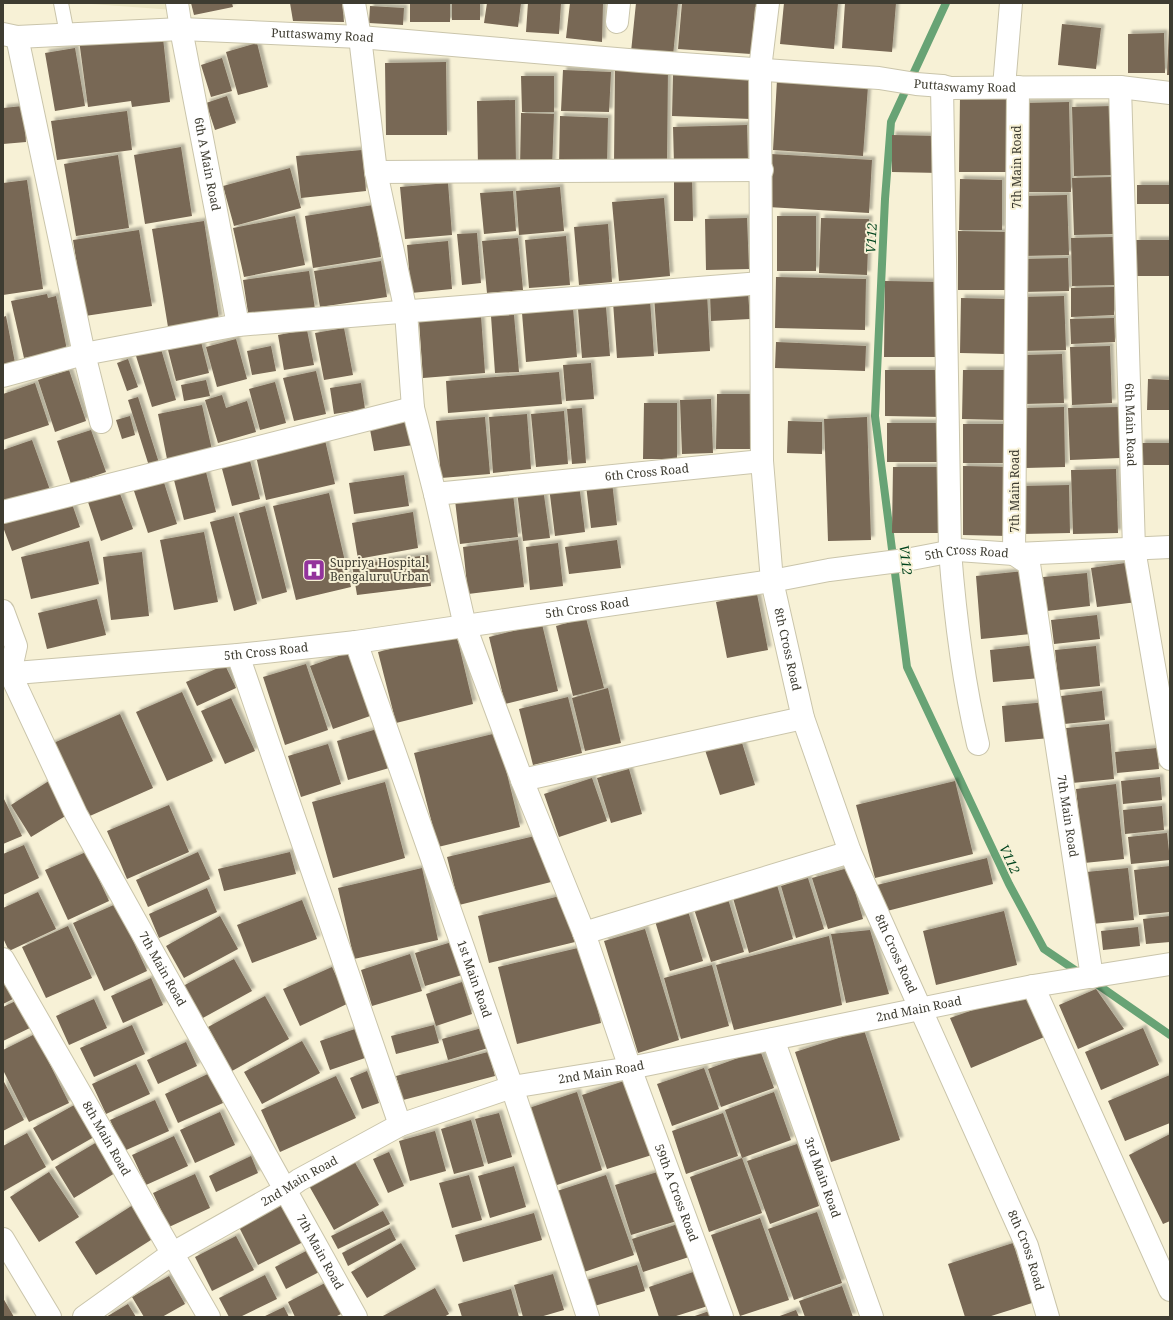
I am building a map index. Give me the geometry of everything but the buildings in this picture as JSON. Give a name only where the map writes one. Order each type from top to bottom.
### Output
[{"type":"street","name":"6th A Main Road","points":[[177,3],[238,325]]},
{"type":"street","name":"59th A Cross Road","points":[[354,3],[360,37],[376,172],[406,312],[414,408],[465,626],[522,780],[584,933],[630,1068],[722,1317]]},
{"type":"street","name":"8th Cross Road","points":[[768,3],[760,69],[762,170],[762,461],[772,582],[802,718],[850,852],[1027,1246],[1048,1317]]},
{"type":"street","name":"7th Main Road","points":[[1011,3],[1014,554],[1029,564],[1092,977]]},
{"type":"street","name":"Puttaswamy Road","points":[[10,35],[181,29],[360,37],[640,61],[879,78],[950,88],[1120,87],[1170,92]]},
{"type":"street","points":[[10,35],[101,422]]},
{"type":"street","points":[[942,86],[950,551],[954,602],[960,647],[969,707],[978,744]]},
{"type":"street","name":"6th Main Road","points":[[1120,87],[1134,548],[1170,759]]},
{"type":"street","points":[[376,172],[762,170]]},
{"type":"street","points":[[3,376],[84,354],[238,325],[761,282]]},
{"type":"street","points":[[3,512],[414,408]]},
{"type":"street","name":"6th Cross Road","points":[[435,494],[762,461]]},
{"type":"street","name":"5th Cross Road","points":[[7,674],[238,655],[356,642],[772,582],[829,570],[906,560],[958,550],[1014,554],[1170,547]]},
{"type":"street","points":[[3,611],[16,646],[7,674]]},
{"type":"street","name":"1st Main Road","points":[[356,642],[512,1086],[588,1317]]},
{"type":"street","points":[[238,655],[400,1125]]},
{"type":"street","name":"7th Main Road","points":[[7,674],[76,814],[356,1317]]},
{"type":"street","points":[[522,780],[802,718]]},
{"type":"street","points":[[584,933],[850,852]]},
{"type":"street","name":"8th Main Road","points":[[3,959],[209,1317]]},
{"type":"street","name":"2nd Main Road","points":[[84,1317],[173,1253],[285,1190],[299,1180],[400,1125],[512,1086],[630,1068],[1033,986],[1170,964]]},
{"type":"street","points":[[1033,986],[1170,1290]]},
{"type":"street","name":"3rd Main Road","points":[[773,1038],[872,1317]]},
{"type":"street","points":[[3,1239],[50,1317]]},
{"type":"lane","points":[[61,3],[67,34]]},
{"type":"shaded area","points":[[78,3],[173,3],[174,10]]},
{"type":"waterway","name":"V112","points":[[946,3],[891,122],[885,199],[875,416],[907,667],[1009,884],[1044,949],[1081,974]]},
{"type":"waterway","name":"V112","points":[[1091,980],[1170,1035]]},
{"type":"place","name":"Supriya Hospital, Bengaluru Urban","points":[[314,570]]}]
